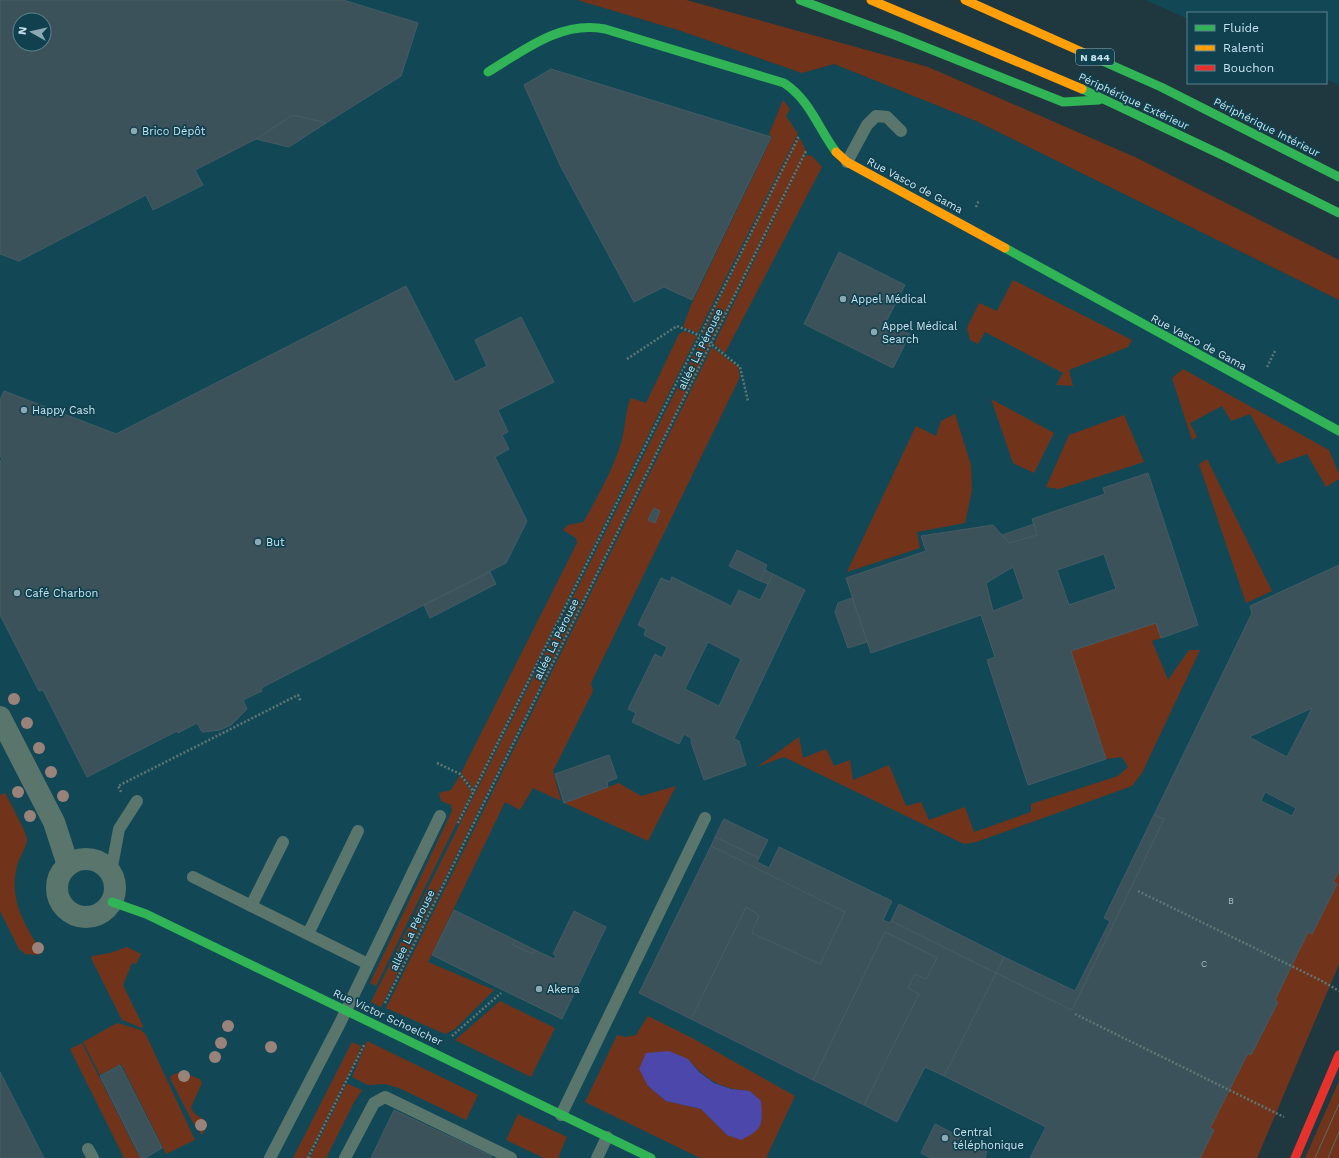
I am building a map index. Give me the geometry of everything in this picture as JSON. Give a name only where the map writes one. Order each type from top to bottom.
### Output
[{"type":"main road","points":[[800,0],[900,36],[1062,102],[1104,99]]},
{"type":"main road","name":"Périphérique Extérieur","points":[[871,0],[949,31],[1104,99],[1248,166],[1339,213]]},
{"type":"main road","name":"Périphérique Intérieur","points":[[965,0],[1161,87],[1339,177]]},
{"type":"main road","name":"Rue Vasco de Gama","points":[[488,72],[544,39],[571,29],[584,27],[605,28],[784,83],[798,92],[837,154],[847,162],[965,226],[1161,336],[1339,431]]},
{"type":"main road","name":"Rue Victor Schoelcher","points":[[112,902],[146,914],[651,1158]]},
{"type":"main road","points":[[1295,1157],[1339,1055]]},
{"type":"street","points":[[0,717],[54,822],[68,865]]},
{"type":"street","points":[[76,860],[96,860],[111,872],[116,887],[112,902],[107,909],[99,915],[81,917],[72,914],[59,900],[57,891],[58,881],[62,872],[68,865],[76,860]]},
{"type":"lane","points":[[847,162],[867,125],[876,116],[887,117],[901,131]]},
{"type":"lane","points":[[111,872],[119,829],[137,801]]},
{"type":"lane","points":[[270,1158],[345,1011],[440,816]]},
{"type":"lane","points":[[561,1115],[705,818]]},
{"type":"lane","points":[[308,934],[358,831]]},
{"type":"lane","points":[[252,906],[283,842]]},
{"type":"lane","points":[[194,877],[368,964]]},
{"type":"lane","points":[[345,1158],[374,1103],[385,1097],[511,1158]]},
{"type":"lane","points":[[596,1158],[607,1136]]},
{"type":"path","name":"allée La Pérouse","points":[[456,827],[801,133]]},
{"type":"path","name":"allée La Pérouse","points":[[308,1158],[809,145],[814,140],[826,136]]},
{"type":"path","points":[[627,359],[677,326],[701,336],[740,367],[748,401]]},
{"type":"path","points":[[124,798],[118,786],[298,695],[301,702]]},
{"type":"path","points":[[438,763],[460,774],[474,792]]},
{"type":"path","points":[[1138,891],[1322,981],[1339,991]]},
{"type":"path","points":[[447,1040],[501,993]]},
{"type":"path","points":[[1075,1014],[1284,1117]]},
{"type":"shaded area","points":[[0,0],[577,0],[678,30],[802,73],[834,64],[976,121],[1339,300],[1339,965],[1256,1158],[0,1158]]},
{"type":"shaded area","points":[[577,0],[686,0],[928,67],[1137,158],[1339,260],[1339,300],[976,121],[834,64],[802,73],[678,30]]},
{"type":"shaded area","points":[[1146,0],[1339,0],[1339,85],[1327,79],[1327,12],[1187,12],[1187,19]]},
{"type":"shaded area","points":[[783,100],[790,109],[786,116],[798,134],[698,333],[683,327],[691,305],[772,137],[769,134]]},
{"type":"shaded area","points":[[800,138],[806,151],[711,341],[702,336],[703,333],[797,140]]},
{"type":"shaded area","points":[[807,155],[812,156],[822,167],[725,353],[714,344],[803,159]]},
{"type":"shaded area","points":[[1013,280],[1132,340],[1128,347],[1069,370],[1073,386],[1056,385],[1063,373],[985,332],[978,344],[970,340],[967,328],[979,303],[997,311]]},
{"type":"shaded area","points":[[684,331],[697,336],[474,789],[461,773],[577,543],[576,538],[563,530],[568,525],[583,522],[587,516],[618,453],[631,398],[646,403],[679,334]]},
{"type":"shaded area","points":[[702,338],[709,343],[709,346],[381,1007],[371,1002]]},
{"type":"shaded area","points":[[712,347],[738,367],[740,377],[591,683],[593,691],[553,771],[561,801],[533,788],[520,810],[505,802],[428,962],[494,990],[455,1029],[445,1034],[386,1008]]},
{"type":"shaded area","points":[[1183,369],[1329,450],[1339,474],[1339,479],[1326,487],[1307,454],[1278,464],[1250,414],[1231,421],[1222,406],[1190,423],[1197,437],[1192,440],[1172,378]]},
{"type":"shaded area","points":[[991,399],[1054,433],[1034,473],[1013,463]]},
{"type":"shaded area","points":[[955,414],[971,465],[972,490],[965,523],[917,532],[920,548],[847,572],[916,426],[936,436],[941,421]]},
{"type":"shaded area","points":[[1124,415],[1144,462],[1059,489],[1046,487],[1069,435]]},
{"type":"shaded area","points":[[1207,459],[1272,591],[1246,603],[1199,464]]},
{"type":"shaded area","points":[[1156,623],[1161,638],[1152,641],[1168,680],[1189,650],[1200,650],[1142,773],[1132,786],[976,842],[964,844],[784,757],[757,767],[799,737],[803,758],[826,749],[834,766],[850,760],[853,780],[889,765],[906,806],[921,802],[929,820],[965,807],[974,832],[1031,812],[1031,804],[1118,776],[1128,767],[1122,757],[1106,759],[1071,651]]},
{"type":"shaded area","points":[[460,775],[472,792],[376,986],[370,983],[452,811],[451,805],[441,801],[439,793],[451,790]]},
{"type":"shaded area","points":[[619,783],[641,796],[676,786],[648,841],[564,803]]},
{"type":"shaded area","points":[[5,793],[21,824],[27,840],[17,866],[15,889],[16,899],[23,920],[40,949],[41,952],[38,955],[25,954],[19,949],[0,911],[0,795]]},
{"type":"shaded area","points":[[1339,871],[1339,964],[1257,1158],[1200,1158],[1210,1128],[1248,1053],[1252,1054],[1278,1002],[1275,1000],[1308,932],[1312,934],[1337,884],[1333,882]]},
{"type":"shaded area","points":[[127,947],[141,954],[136,964],[132,963],[123,985],[143,1026],[142,1028],[122,1020],[91,958],[92,956],[110,953]]},
{"type":"shaded area","points":[[500,1001],[555,1028],[531,1077],[455,1040]]},
{"type":"shaded area","points":[[648,1016],[694,1039],[795,1096],[766,1158],[700,1158],[585,1102],[617,1035],[626,1037],[636,1035]],"holes":[[[688,1059],[695,1067],[709,1078],[723,1086],[750,1091],[727,1135],[701,1109],[666,1101],[648,1086]]]},
{"type":"shaded area","points":[[117,1023],[141,1030],[146,1035],[195,1140],[166,1154],[121,1064],[100,1075],[83,1042]]},
{"type":"shaded area","points":[[367,1041],[478,1095],[466,1120],[399,1088],[385,1084],[368,1085],[352,1077]]},
{"type":"shaded area","points":[[352,1042],[361,1046],[359,1053],[307,1158],[293,1158]]},
{"type":"shaded area","points":[[82,1043],[140,1158],[124,1158],[70,1049]]},
{"type":"shaded area","points":[[669,1051],[688,1059],[699,1072],[714,1083],[731,1089],[750,1091],[761,1101],[762,1116],[758,1129],[741,1140],[727,1135],[701,1109],[666,1101],[648,1086],[639,1069],[646,1053]]},
{"type":"shaded area","points":[[180,1072],[200,1079],[202,1083],[191,1107],[196,1115],[205,1121],[206,1124],[202,1135],[192,1121],[170,1078],[172,1075]]},
{"type":"shaded area","points":[[1339,1081],[1339,1158],[1305,1158]]},
{"type":"shaded area","points":[[348,1084],[362,1090],[353,1104],[326,1158],[310,1158],[346,1085]]},
{"type":"shaded area","points":[[518,1114],[567,1137],[558,1158],[544,1158],[506,1140]]},
{"type":"building","name":"Brico Dépôt","points":[[0,0],[343,0],[418,23],[401,76],[326,123],[293,115],[256,139],[195,170],[203,185],[153,210],[146,195],[19,261],[0,254]]},
{"type":"building","points":[[551,69],[771,137],[692,300],[664,287],[634,302],[561,167],[524,85]]},
{"type":"building","points":[[293,115],[326,123],[289,147],[256,139]]},
{"type":"building","points":[[839,252],[905,285],[886,322],[910,334],[893,368],[804,324]]},
{"type":"building","name":"But","points":[[406,286],[455,382],[487,366],[475,340],[521,317],[554,382],[498,410],[508,432],[502,435],[509,449],[495,457],[527,521],[506,563],[261,688],[262,691],[243,700],[247,709],[231,725],[220,730],[202,732],[197,723],[178,733],[177,731],[87,777],[43,690],[39,691],[0,615],[0,461],[2,459],[0,456],[0,400],[4,391],[116,434]]},
{"type":"building","points":[[1148,473],[1198,625],[1161,638],[1156,623],[1071,651],[1106,759],[1028,785],[987,660],[995,657],[981,615],[871,653],[846,578],[926,551],[921,536],[993,525],[1009,543],[1037,535],[1032,519],[1105,494],[1103,488]],"holes":[[[1104,554],[1116,589],[1069,605],[1057,570]],[[1013,567],[1024,599],[993,611],[986,583]]]},
{"type":"building","points":[[654,508],[660,511],[655,523],[648,520]]},
{"type":"building","points":[[1034,524],[1037,535],[1009,543],[1002,535]]},
{"type":"building","points":[[737,550],[767,565],[760,581],[729,566]]},
{"type":"building","points":[[1339,565],[1339,871],[1333,882],[1337,884],[1312,934],[1308,932],[1275,1000],[1278,1002],[1251,1055],[1248,1053],[1210,1128],[1214,1130],[1200,1158],[1030,1158],[1046,1127],[944,1076],[996,973],[1072,1010],[1164,819],[1154,815],[1252,613],[1250,606]],"holes":[[[1312,708],[1287,757],[1249,737]],[[1265,792],[1296,808],[1292,816],[1261,801]]]},
{"type":"building","points":[[765,570],[773,574],[768,584],[760,581]]},
{"type":"building","points":[[490,572],[496,584],[430,618],[424,605]]},
{"type":"building","points":[[773,574],[805,590],[734,739],[739,741],[746,765],[704,780],[691,742],[692,739],[684,734],[679,744],[632,722],[636,713],[628,709],[655,654],[662,658],[667,647],[644,635],[646,629],[638,625],[661,578],[670,582],[672,577],[731,606],[739,590],[760,600]],"holes":[[[708,642],[741,659],[719,706],[685,689]]]},
{"type":"building","points":[[852,598],[867,642],[848,648],[835,612],[838,603]]},
{"type":"building","points":[[609,755],[617,778],[607,782],[608,787],[564,803],[555,774]]},
{"type":"building","points":[[1154,815],[1164,819],[1072,1010],[996,973],[1004,957],[1075,991],[1110,921],[1104,918]]},
{"type":"building","points":[[724,819],[768,840],[759,858],[715,837]]},
{"type":"building","points":[[715,837],[759,858],[757,862],[769,868],[779,847],[892,901],[883,920],[890,923],[891,921],[996,973],[944,1076],[925,1067],[897,1122],[864,1105],[919,994],[908,988],[915,974],[926,979],[937,958],[885,932],[813,1080],[691,1019],[746,907],[759,916],[752,933],[820,964],[845,912],[711,846]]},
{"type":"building","points":[[711,846],[845,912],[820,964],[752,933],[759,916],[746,907],[691,1019],[639,993]]},
{"type":"building","points":[[899,904],[1004,957],[996,973],[891,921]]},
{"type":"building","name":"Akena","points":[[454,910],[515,940],[513,945],[533,954],[535,950],[554,959],[556,956],[553,954],[574,911],[606,927],[562,1019],[432,955]]},
{"type":"building","points":[[885,932],[937,958],[926,979],[915,974],[908,988],[919,994],[864,1105],[813,1080]]},
{"type":"building","points":[[515,940],[535,950],[533,954],[513,945]]},
{"type":"building","points":[[120,1065],[162,1148],[145,1158],[141,1158],[100,1076]]},
{"type":"building","points":[[0,1072],[44,1158],[0,1158]]},
{"type":"building","points":[[394,1110],[491,1156],[492,1158],[371,1158]]},
{"type":"building","name":"Central téléphonique","points":[[935,1124],[987,1151],[985,1158],[931,1158],[921,1153]]},
{"type":"tram line","points":[[1315,1158],[1339,1104]]},
{"type":"tram line","points":[[1328,1158],[1339,1132]]},
{"type":"traffic: fast","points":[[800,0],[900,37],[1063,102],[1099,100]]},
{"type":"traffic: fast","points":[[488,72],[543,39],[558,33],[589,27],[605,29],[784,83],[801,98],[836,152]]},
{"type":"traffic: fast","points":[[1100,60],[1161,87],[1339,177]]},
{"type":"traffic: fast","points":[[1082,89],[1224,156],[1339,213]]},
{"type":"traffic: fast","points":[[1005,248],[1339,431]]},
{"type":"traffic: fast","points":[[112,902],[146,914],[651,1158]]},
{"type":"traffic: slow","points":[[871,0],[1082,89]]},
{"type":"traffic: slow","points":[[965,0],[1100,60]]},
{"type":"traffic: slow","points":[[836,152],[847,162],[1005,248]]},
{"type":"traffic: jam","points":[[1295,1158],[1339,1055]]},
{"type":"place","name":"Brico Dépôt","points":[[134,131]]},
{"type":"place","name":"Appel Médical","points":[[843,299]]},
{"type":"place","name":"Appel Médical Search","points":[[874,332]]},
{"type":"place","name":"Happy Cash","points":[[24,410]]},
{"type":"place","name":"But","points":[[258,542]]},
{"type":"place","name":"Café Charbon","points":[[17,593]]},
{"type":"place","name":"Akena","points":[[539,989]]},
{"type":"place","name":"Central téléphonique","points":[[945,1138]]}]
